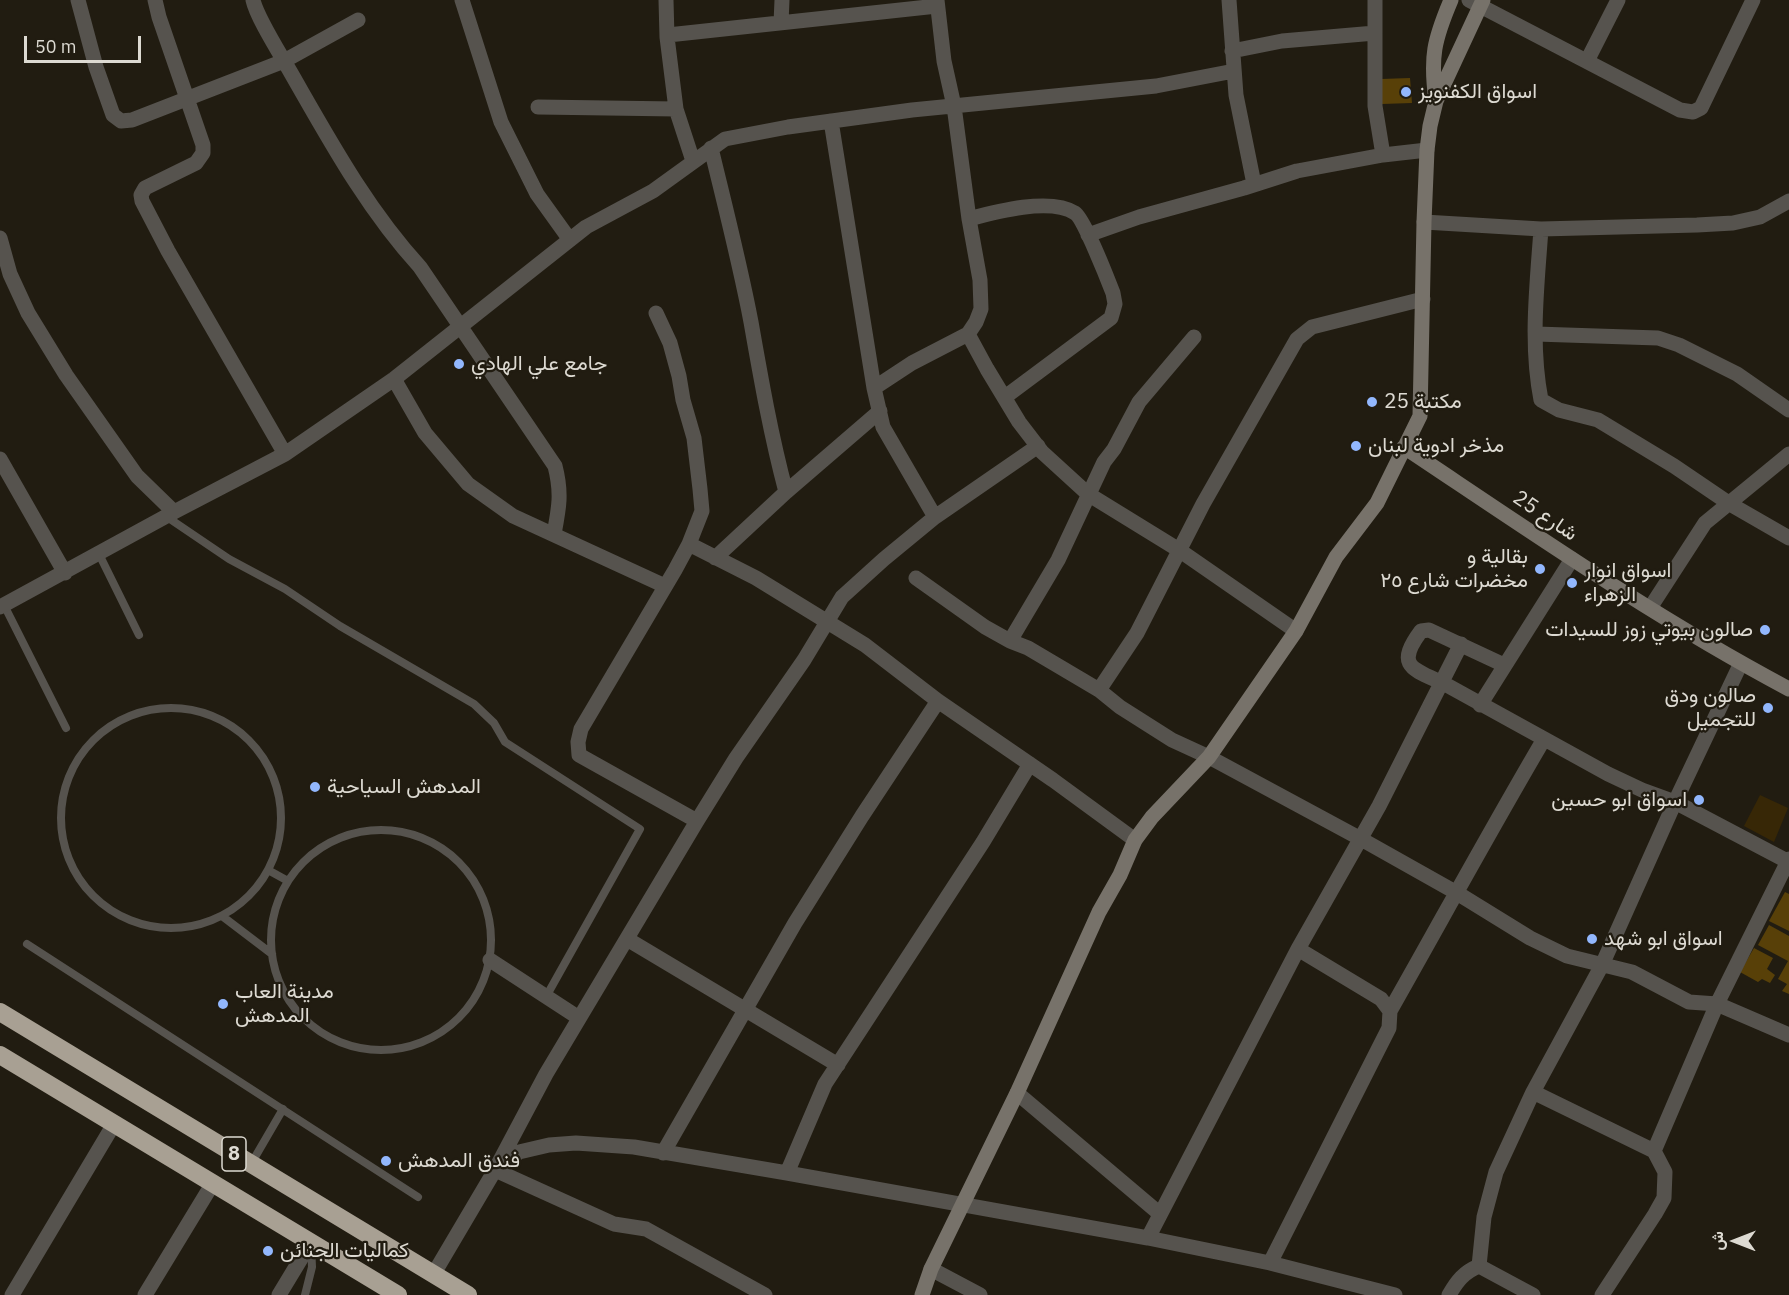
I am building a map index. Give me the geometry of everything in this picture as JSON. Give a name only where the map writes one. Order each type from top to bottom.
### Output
[{"type":"highway","name":"8","points":[[0,1012],[468,1295]]},
{"type":"highway","name":"8","points":[[0,1056],[398,1295]]},
{"type":"street","points":[[78,0],[96,67],[113,115],[121,121],[132,120],[284,61],[358,20]]},
{"type":"street","points":[[155,0],[203,153],[196,163],[145,188],[141,195],[142,201],[173,262],[285,454]]},
{"type":"street","points":[[253,0],[284,61],[365,198],[394,239],[420,267],[462,326],[555,466],[560,487],[560,504],[554,534]]},
{"type":"street","points":[[462,0],[501,122],[537,194],[570,240]]},
{"type":"street","points":[[661,0],[666,0],[676,109],[693,160]]},
{"type":"street","points":[[781,23],[782,0]]},
{"type":"street","points":[[1229,0],[1238,105],[1254,184]]},
{"type":"street","points":[[1375,0],[1376,106],[1383,155]]},
{"type":"street","points":[[1436,101],[1433,55],[1437,32],[1451,0]]},
{"type":"street","points":[[1587,61],[1618,0]]},
{"type":"street","points":[[922,1295],[931,1269],[1017,1093],[1099,912],[1136,840],[1152,817],[1209,757],[1296,631],[1336,557],[1377,503],[1420,417],[1427,150],[1436,101],[1478,2],[1680,110],[1693,112],[1701,108],[1753,0]]},
{"type":"street","points":[[668,35],[937,3],[944,61],[954,106],[969,219],[980,280],[981,309],[968,334],[912,363],[874,388]]},
{"type":"street","points":[[1232,51],[1282,41],[1375,33]]},
{"type":"street","points":[[2,606],[285,454],[394,379],[586,227],[652,191],[725,139],[831,121],[1156,86],[1234,71]]},
{"type":"street","points":[[538,107],[676,109]]},
{"type":"street","points":[[831,121],[874,388],[883,427],[935,517]]},
{"type":"street","points":[[711,148],[729,219],[751,321],[766,411],[786,492]]},
{"type":"street","points":[[1089,235],[1139,217],[1297,171],[1383,155],[1427,150]]},
{"type":"street","points":[[1424,222],[1541,229],[1733,223],[1760,218],[1789,201]]},
{"type":"street","points":[[969,219],[1053,205],[1075,213],[1084,223],[1113,293],[1115,304],[1111,318],[1005,397]]},
{"type":"street","points":[[1541,229],[1536,334],[1536,372],[1541,400],[1559,410],[1598,420],[1674,466],[1730,504],[1789,538]]},
{"type":"street","points":[[0,238],[10,274],[24,303],[66,375],[137,476],[170,514]]},
{"type":"street","points":[[1099,690],[1137,633],[1179,550],[1297,339],[1312,327],[1423,299]]},
{"type":"street","points":[[656,313],[670,343],[694,438],[702,512],[689,544],[581,729],[578,742],[579,755],[697,821]]},
{"type":"street","points":[[968,334],[1019,422],[1038,446],[1088,494],[1179,550],[1296,631]]},
{"type":"street","points":[[1536,334],[1658,338],[1679,345],[1737,374],[1789,410]]},
{"type":"street","points":[[1010,641],[1058,560],[1104,462],[1114,449],[1139,402],[1194,337]]},
{"type":"street","points":[[394,379],[425,433],[468,484],[513,516],[665,586]]},
{"type":"street","points":[[715,558],[786,492],[880,411]]},
{"type":"street","points":[[433,1275],[495,1170],[546,1074],[697,821],[736,758],[804,660],[842,597],[935,517],[1038,446]]},
{"type":"street","name":"شارع 25","points":[[1404,447],[1572,559],[1741,663],[1789,689]]},
{"type":"street","points":[[1650,608],[1705,523],[1789,454]]},
{"type":"street","points":[[0,459],[65,573]]},
{"type":"street","points":[[689,544],[756,578],[828,621],[1136,840]]},
{"type":"street","points":[[1480,705],[1572,559]]},
{"type":"street","points":[[916,578],[986,627],[1028,648],[1099,690],[1120,707],[1172,740],[1209,757],[1457,892],[1530,938],[1567,956],[1632,972],[1689,1002],[1717,1004],[1789,1035]]},
{"type":"street","points":[[1504,665],[1429,630],[1421,631],[1408,655],[1409,664],[1414,670],[1443,682],[1480,705],[1642,790],[1675,802],[1789,861],[1717,1004],[1654,1150]]},
{"type":"street","points":[[1148,1239],[1298,949],[1361,839],[1461,644]]},
{"type":"street","points":[[1479,1266],[1484,1217],[1496,1172],[1533,1092],[1602,965],[1675,802],[1741,663]]},
{"type":"street","points":[[663,1153],[744,1010],[839,852],[938,701]]},
{"type":"street","points":[[1270,1263],[1389,1028],[1389,1011],[1489,831],[1544,739]]},
{"type":"street","points":[[787,1173],[825,1084],[983,842],[1030,764]]},
{"type":"street","points":[[627,939],[838,1065]]},
{"type":"street","points":[[1298,949],[1381,999],[1389,1011]]},
{"type":"street","points":[[490,960],[579,1018]]},
{"type":"street","points":[[1533,1092],[1654,1150],[1665,1172],[1664,1198],[1602,1295]]},
{"type":"street","points":[[1017,1093],[1160,1214]]},
{"type":"street","points":[[12,1295],[114,1124]]},
{"type":"street","points":[[495,1170],[519,1152],[549,1145],[602,1144],[634,1147],[1148,1239],[1270,1263],[1395,1295]]},
{"type":"street","points":[[495,1170],[614,1224],[646,1229],[765,1295]]},
{"type":"street","points":[[145,1295],[213,1183]]},
{"type":"street","points":[[279,1295],[311,1242]]},
{"type":"street","points":[[1449,1295],[1456,1283],[1468,1271],[1479,1266]]},
{"type":"street","points":[[1479,1266],[1533,1295]]},
{"type":"street","points":[[931,1269],[980,1295]]},
{"type":"lane","points":[[170,514],[229,559],[285,589],[340,626],[474,704],[494,723],[505,742],[640,830],[547,995]]},
{"type":"lane","points":[[99,554],[139,635]]},
{"type":"lane","points":[[2,606],[66,728]]},
{"type":"lane","points":[[159,707],[183,708],[207,713],[237,728],[260,751],[275,781],[280,797],[281,830],[278,846],[268,870],[255,890],[244,901],[222,916],[200,925],[184,928],[151,927],[113,912],[83,884],[74,870],[63,838],[62,806],[70,774],[87,746],[99,734],[127,716],[159,707]]},
{"type":"lane","points":[[385,829],[417,835],[440,846],[459,861],[479,888],[490,919],[490,960],[483,984],[475,999],[453,1024],[440,1034],[410,1047],[377,1051],[345,1045],[323,1034],[303,1019],[284,992],[277,977],[272,954],[272,928],[274,912],[288,881],[309,856],[329,842],[352,833],[385,829]]},
{"type":"lane","points":[[268,870],[288,881]]},
{"type":"lane","points":[[222,916],[272,954]]},
{"type":"lane","points":[[27,944],[418,1197]]},
{"type":"lane","points":[[251,1164],[283,1109]]},
{"type":"lane","points":[[305,1295],[312,1267],[311,1242]]},
{"type":"shaded area","points":[[1760,795],[1788,808],[1774,842],[1744,826]]},
{"type":"building","points":[[1410,78],[1412,103],[1382,104],[1381,79]]},
{"type":"building","points":[[1785,892],[1789,894],[1789,931],[1769,921]]},
{"type":"building","points":[[1769,925],[1789,936],[1789,994],[1782,991],[1787,984],[1778,979],[1788,961],[1758,945]]},
{"type":"building","points":[[1754,948],[1773,958],[1767,969],[1775,975],[1770,983],[1762,979],[1758,982],[1740,972]]},
{"type":"place","name":"اسواق الكفنويز","points":[[1406,92]]},
{"type":"place","name":"جامع علي الهادي","points":[[459,364]]},
{"type":"place","name":"مكتبة 25","points":[[1372,402]]},
{"type":"place","name":"مذخر ادوية لبنان","points":[[1356,446]]},
{"type":"place","name":"بقالية و مخضرات شارع ٢٥","points":[[1540,569]]},
{"type":"place","name":"اسواق انوار الزهراء","points":[[1572,583]]},
{"type":"place","name":"صالون بيوتي زوز للسيدات","points":[[1765,630]]},
{"type":"place","name":"صالون ودق للتجميل","points":[[1768,708]]},
{"type":"place","name":"المدهش السياحية","points":[[315,787]]},
{"type":"place","name":"اسواق ابو حسين","points":[[1699,800]]},
{"type":"place","name":"اسواق ابو شهد","points":[[1592,939]]},
{"type":"place","name":"مدينة العاب المدهش","points":[[223,1004]]},
{"type":"place","name":"فندق المدهش","points":[[386,1161]]},
{"type":"place","name":"كماليات الجنائن","points":[[268,1251]]}]
